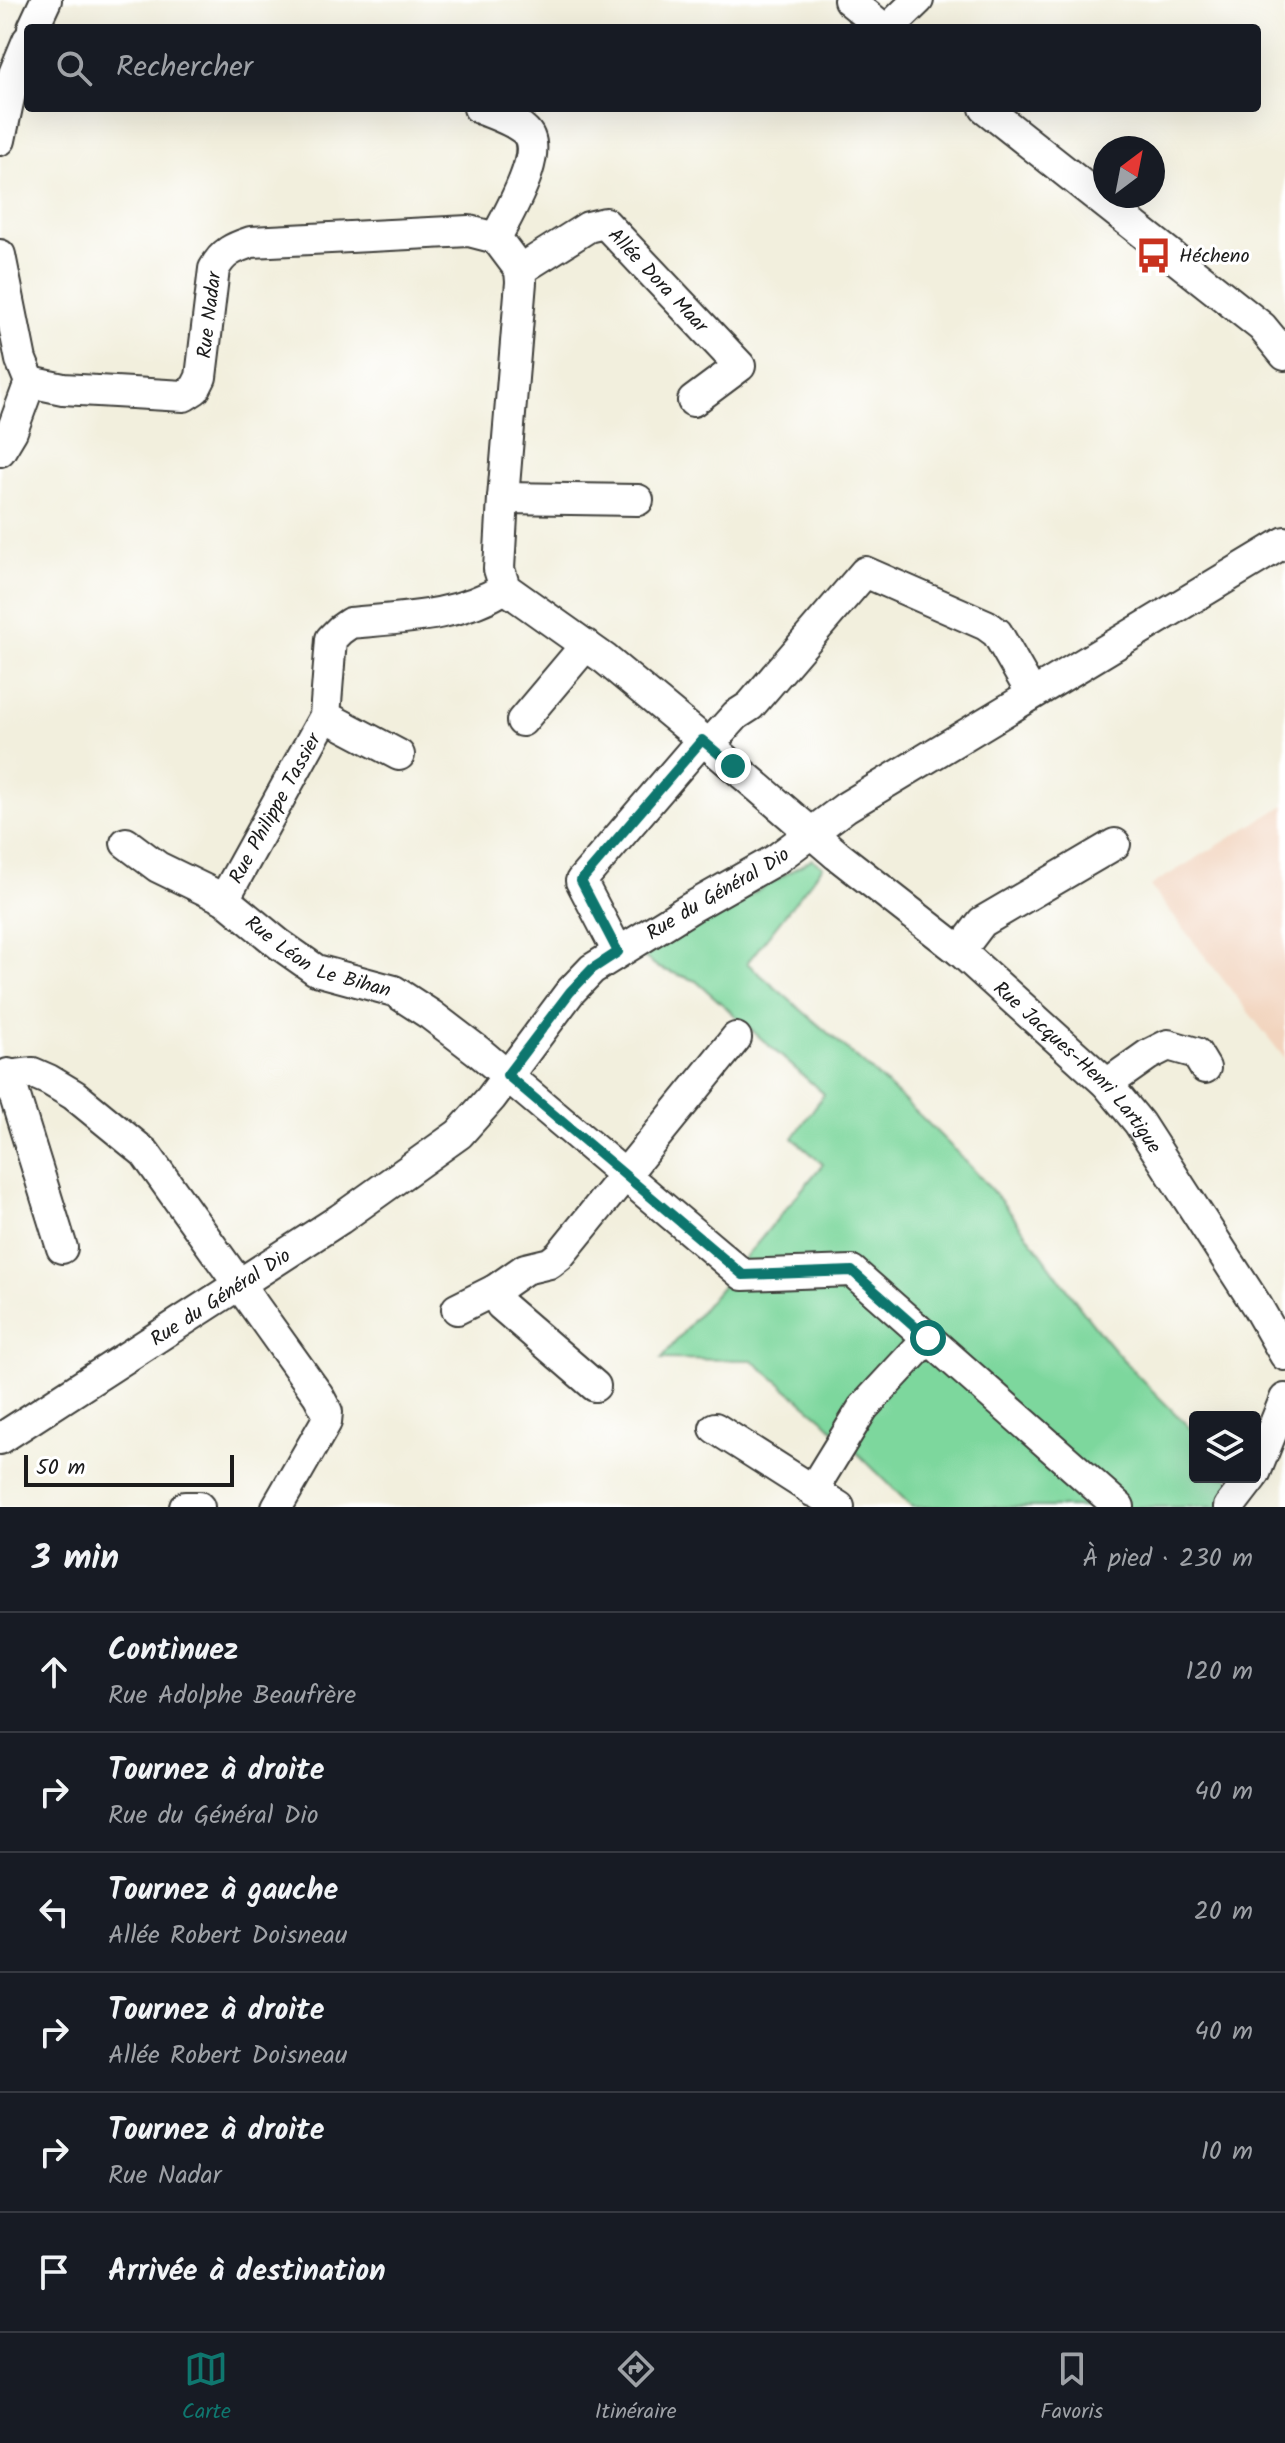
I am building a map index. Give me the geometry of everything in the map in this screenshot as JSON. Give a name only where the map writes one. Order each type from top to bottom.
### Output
[{"type":"street","points":[[35,24],[46,0]]},
{"type":"street","points":[[849,0],[878,24]]},
{"type":"street","points":[[893,24],[918,0]]},
{"type":"street","points":[[0,140],[14,74],[24,50]]},
{"type":"street","points":[[487,112],[525,130],[533,144],[532,162],[496,238],[520,270],[521,282],[499,569],[505,588],[586,645],[812,833]]},
{"type":"street","points":[[990,112],[1262,327],[1285,355]]},
{"type":"street","name":"Allée Dora Maar","points":[[520,270],[588,227],[605,223],[740,366],[693,401]]},
{"type":"street","name":"Rue Nadar","points":[[30,382],[63,389],[149,395],[184,396],[195,389],[201,377],[214,269],[220,256],[231,248],[251,242],[469,231],[496,238]]},
{"type":"street","points":[[0,255],[21,360],[30,382],[12,431],[0,451]]},
{"type":"street","points":[[503,498],[638,500]]},
{"type":"street","name":"Rue du Général Dio","points":[[0,1439],[340,1219],[459,1134],[491,1098],[570,992],[592,969],[775,860],[846,807],[1285,542]]},
{"type":"street","points":[[618,952],[581,881],[706,742],[750,706],[865,572],[986,625],[997,633],[1032,694]]},
{"type":"street","name":"Rue Philippe Tassier","points":[[224,899],[325,716],[331,639],[350,623],[434,615],[461,609],[505,588]]},
{"type":"street","points":[[522,721],[586,645]]},
{"type":"street","name":"Rue Philippe Tassier","points":[[325,716],[399,755]]},
{"type":"street","name":"Rue Jacques-Henri Lartigue","points":[[812,833],[960,951],[1107,1084],[1139,1123],[1257,1306],[1285,1355]]},
{"type":"street","name":"Rue Léon Le Bihan","points":[[126,843],[158,867],[224,899],[316,970],[394,991],[431,1015],[507,1075],[743,1275],[852,1271],[1119,1507]]},
{"type":"street","points":[[960,951],[982,922],[1115,844]]},
{"type":"street","points":[[457,1309],[495,1290],[525,1269],[550,1263],[559,1256],[736,1038]]},
{"type":"street","points":[[1107,1084],[1168,1045],[1196,1053],[1205,1068]]},
{"type":"street","points":[[62,1248],[4,1075],[33,1073],[49,1080],[74,1095],[145,1153],[318,1395],[327,1412],[326,1422],[277,1507]]},
{"type":"street","points":[[495,1290],[501,1305],[595,1386]]},
{"type":"street","points":[[812,1491],[863,1408],[928,1338]]},
{"type":"street","points":[[1261,1458],[1285,1399]]},
{"type":"street","points":[[715,1428],[839,1507]]},
{"type":"street","points":[[1229,1507],[1248,1483]]},
{"type":"street","points":[[185,1507],[199,1507]]},
{"type":"shaded area","points":[[1285,805],[1285,1059],[1150,886]]},
{"type":"green space","points":[[812,859],[823,866],[747,963],[932,1127],[988,1186],[1106,1340],[1189,1427],[1189,1483],[1232,1483],[1246,1507],[912,1507],[823,1419],[752,1360],[661,1359],[823,1164],[793,1138],[824,1094],[696,981],[659,968],[644,957]]},
{"type":"place","name":"Hécheno","points":[[1153,255]]},
{"type":"route","points":[[733,766],[702,740],[581,881],[618,952],[592,969],[570,992],[507,1075],[743,1275],[852,1271],[928,1338]]}]
